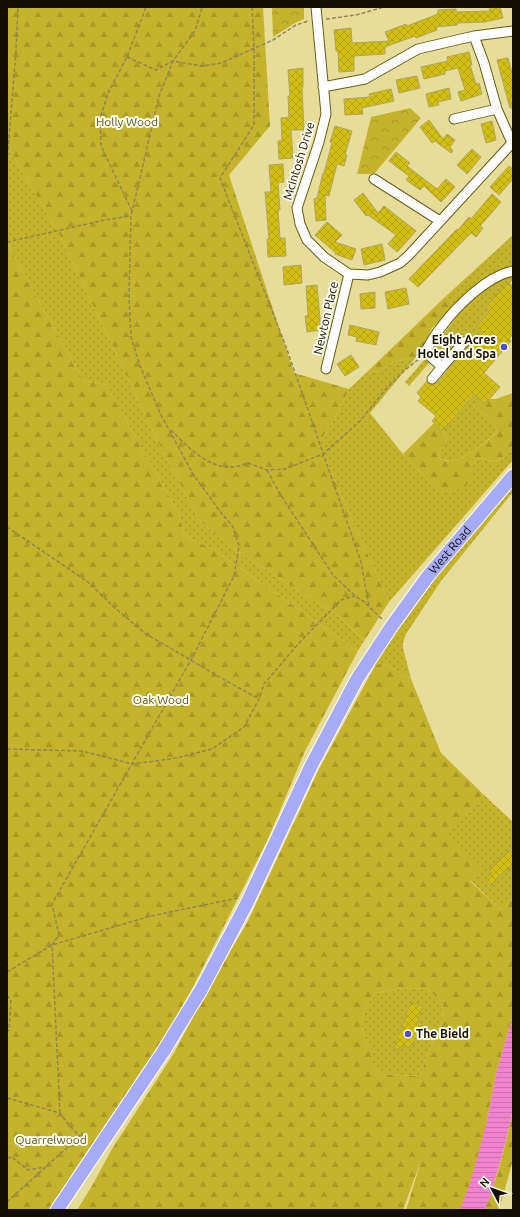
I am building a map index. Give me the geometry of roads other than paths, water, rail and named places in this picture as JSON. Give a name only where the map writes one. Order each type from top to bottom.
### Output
[{"type":"highway","name":"West Road","points":[[57,1210],[163,1052],[201,990],[250,896],[311,766],[357,679],[390,627],[428,576],[513,476]]},
{"type":"street","name":"McIntosh Drive","points":[[316,7],[326,114],[319,142],[297,208],[300,224],[307,240],[324,257],[349,274]]},
{"type":"street","points":[[323,87],[365,79],[418,50],[474,36],[513,31]]},
{"type":"street","points":[[349,274],[368,275],[380,272],[400,263],[513,143],[497,109],[484,63],[474,36]]},
{"type":"street","points":[[454,119],[497,109]]},
{"type":"street","points":[[374,179],[440,221]]},
{"type":"street","points":[[442,367],[422,355],[442,326],[463,303],[485,285],[500,276],[513,271]]},
{"type":"street","name":"Newton Place","points":[[326,369],[349,274]]},
{"type":"street","points":[[432,379],[464,342]]},
{"type":"place","name":"Eight Acres Hotel and Spa","points":[[504,347]]},
{"type":"place","name":"The Bield","points":[[408,1034]]},
{"type":"park label","name":"Holly Wood","points":[[127,122]]},
{"type":"park label","name":"Oak Wood","points":[[161,700]]},
{"type":"park label","name":"Quarrelwood","points":[[51,1140]]}]
